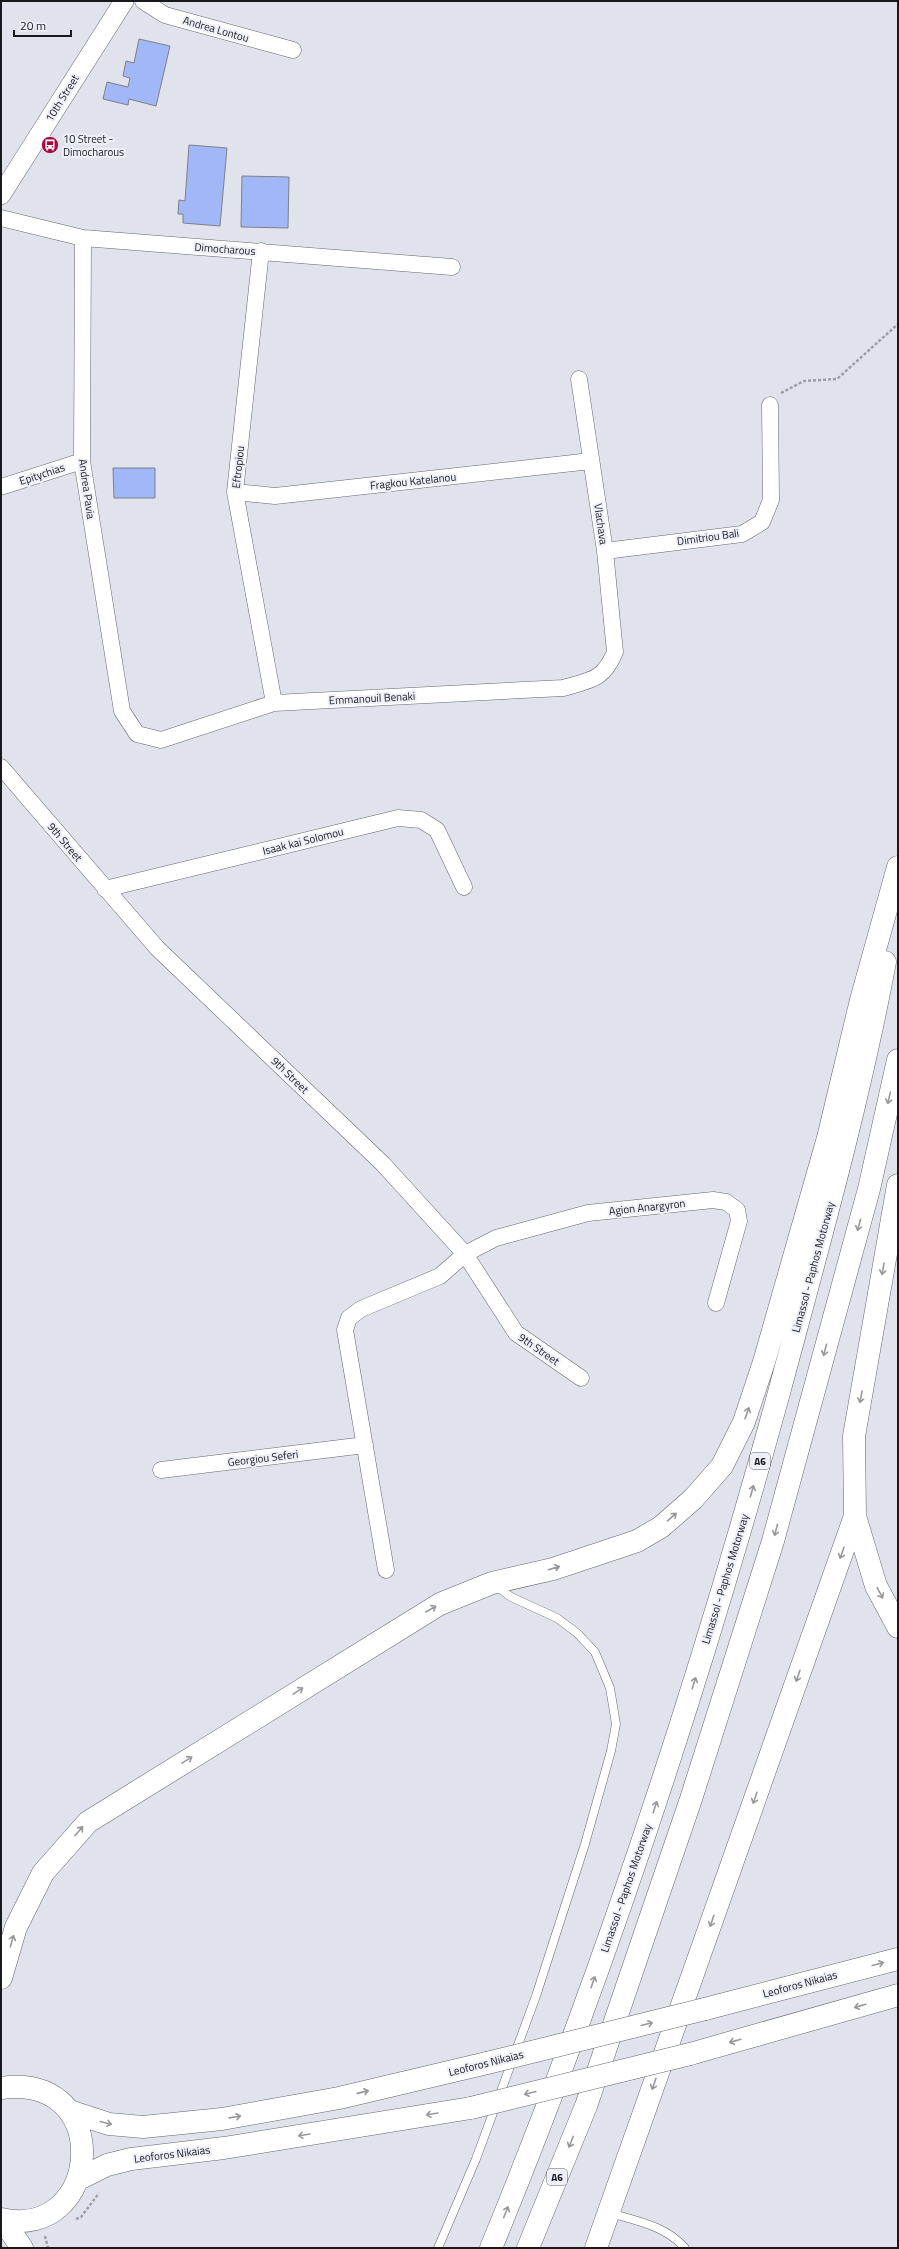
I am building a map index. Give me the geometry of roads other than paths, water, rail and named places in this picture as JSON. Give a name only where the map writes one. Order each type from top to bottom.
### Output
[{"type":"main road","points":[[1,1978],[16,1926],[43,1873],[88,1822],[397,1628],[440,1604],[492,1583],[553,1569],[637,1541],[661,1527],[682,1508],[722,1466],[744,1422],[764,1362],[828,1138],[861,1000],[898,867]]},
{"type":"main road","name":"Limassol - Paphos Motorway","points":[[491,2248],[545,2116],[655,1807],[735,1550],[843,1159],[879,995],[898,892]]},
{"type":"main road","name":"A6","points":[[528,2248],[586,2106],[691,1799],[773,1541],[869,1188],[898,1060]]},
{"type":"main road","points":[[898,1185],[854,1436],[855,1516],[876,1586],[898,1627]]},
{"type":"main road","points":[[596,2248],[855,1516]]},
{"type":"main road","name":"Leoforos Nikaias","points":[[69,2111],[109,2124],[143,2127],[222,2119],[339,2098],[705,2009],[898,1959]]},
{"type":"main road","name":"Leoforos Nikaias","points":[[79,2179],[107,2166],[131,2159],[224,2148],[470,2108],[690,2054],[898,1995]]},
{"type":"main road","points":[[1,2088],[20,2086],[38,2090],[55,2098],[69,2111],[78,2126],[83,2143],[83,2161],[79,2179],[68,2197],[52,2211],[33,2220],[12,2222],[1,2219]]},
{"type":"main road","points":[[1,2224],[11,2232],[22,2248]]},
{"type":"street","name":"10th Street","points":[[1,195],[124,1]]},
{"type":"street","name":"Andrea Lontou","points":[[143,1],[165,15],[293,50]]},
{"type":"street","name":"Dimocharous","points":[[1,218],[83,238],[452,266]]},
{"type":"street","name":"Andrea Pavia","points":[[83,238],[82,461],[122,710],[137,734]]},
{"type":"street","name":"Eftropiou","points":[[261,251],[235,492],[274,704]]},
{"type":"street","name":"Vlachava","points":[[579,379],[605,551],[615,652],[608,668]]},
{"type":"street","name":"Dimitriou Bali","points":[[605,551],[742,534],[762,522],[771,500],[770,405]]},
{"type":"street","name":"Epitychias","points":[[1,487],[82,461]]},
{"type":"street","name":"Fragkou Katelanou","points":[[235,492],[274,496],[591,461]]},
{"type":"street","name":"Emmanouil Benaki","points":[[137,734],[161,740],[274,704],[563,688],[594,679],[608,668]]},
{"type":"street","name":"9th Street","points":[[1,767],[157,948],[383,1164],[465,1254],[516,1333],[581,1378]]},
{"type":"street","name":"Isaak kai Solomou","points":[[105,889],[398,818],[421,820],[437,830],[464,887]]},
{"type":"street","name":"Agion Anargyron","points":[[386,1570],[345,1330],[349,1318],[361,1309],[440,1276],[465,1254],[496,1238],[588,1213],[713,1200],[726,1202],[737,1210],[739,1221],[716,1303]]},
{"type":"street","name":"Georgiou Seferi","points":[[161,1470],[365,1445]]},
{"type":"lane","points":[[438,2248],[476,2159],[536,1996],[585,1844],[611,1751],[616,1724],[610,1688],[595,1652],[577,1633],[557,1618],[511,1598],[492,1583]]},
{"type":"lane","points":[[609,2212],[655,2226],[675,2236],[686,2248]]},
{"type":"place","name":"10 Street - Dimocharous","points":[[50,145]]}]
